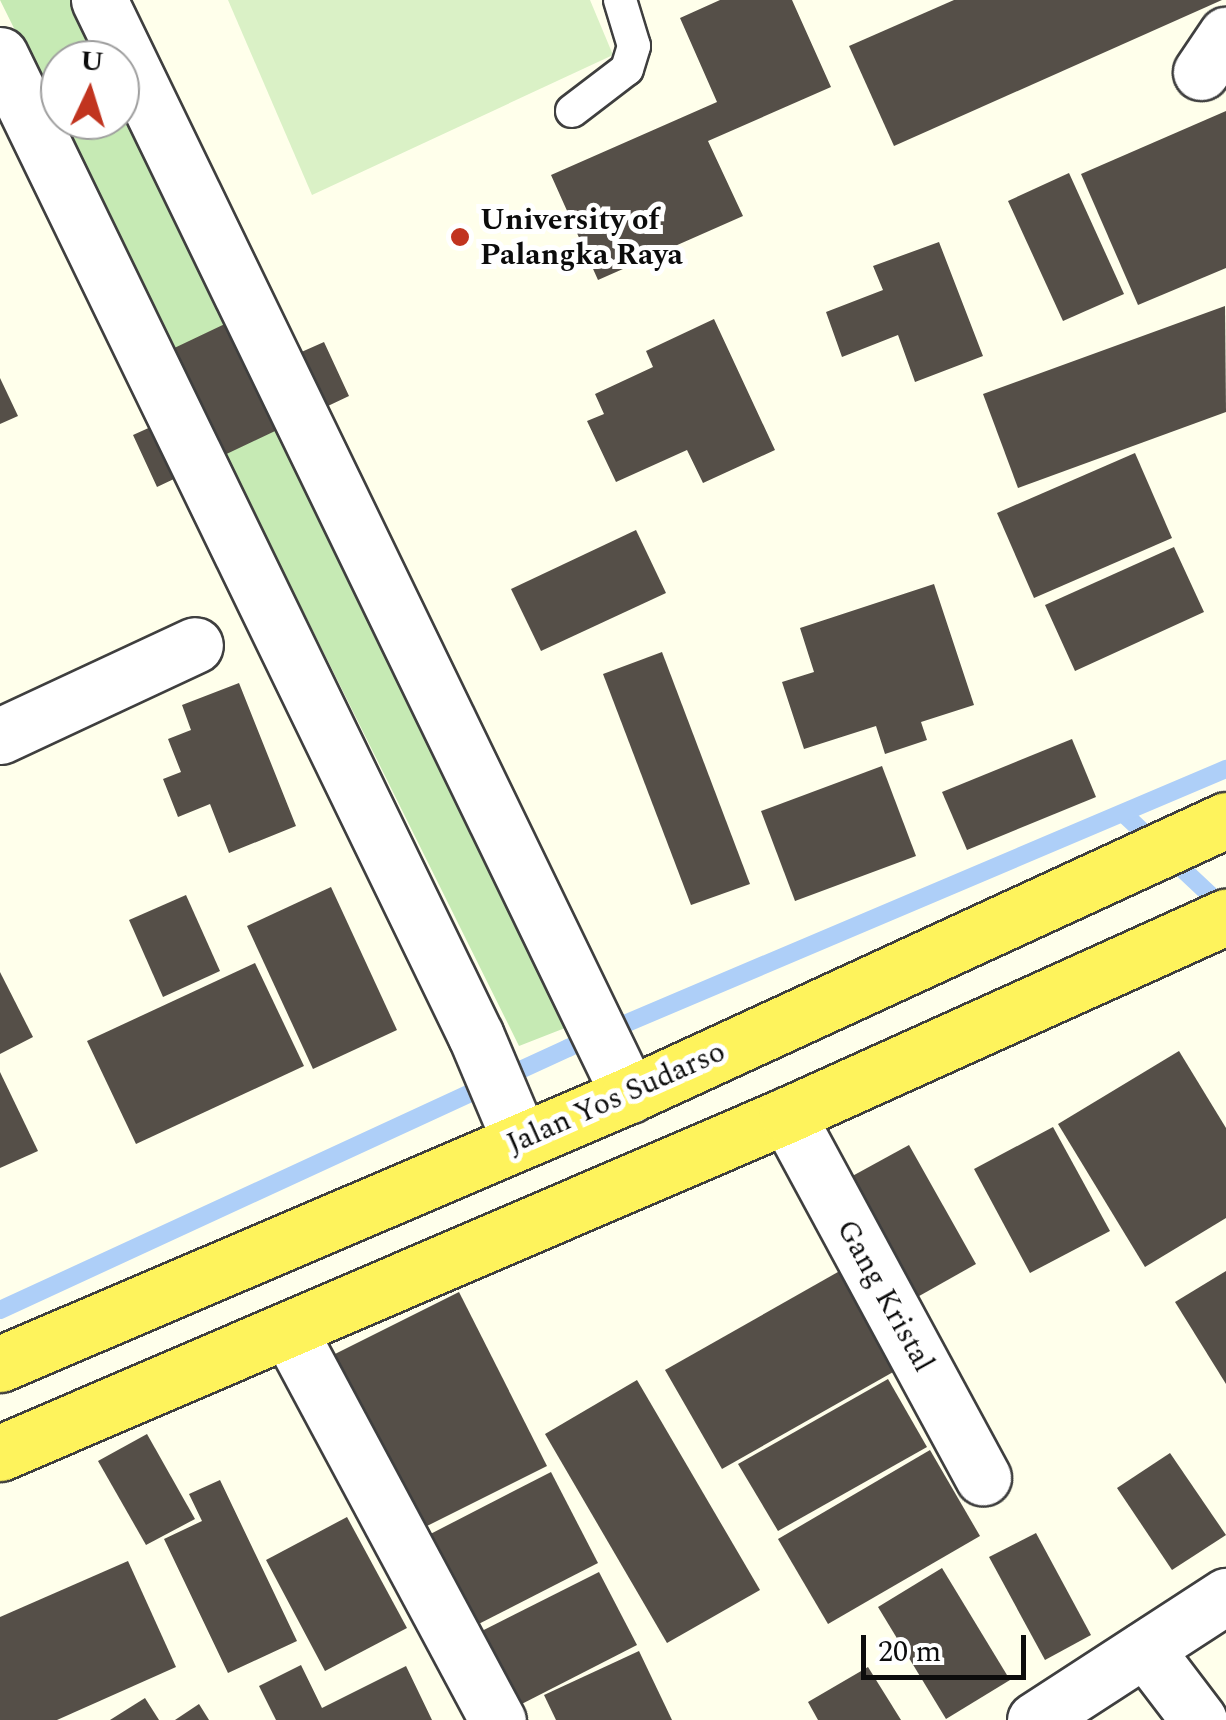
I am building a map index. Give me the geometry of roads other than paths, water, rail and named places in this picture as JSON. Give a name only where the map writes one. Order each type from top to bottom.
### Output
[{"type":"main road","name":"Jalan Yos Sudarso","points":[[0,1364],[629,1095],[1211,827]]},
{"type":"main road","points":[[0,1453],[786,1115],[1211,924]]},
{"type":"street","points":[[99,0],[586,999],[629,1095]]},
{"type":"street","points":[[0,55],[476,1036],[520,1140]]},
{"type":"street","points":[[0,736],[194,645]]},
{"type":"street","name":"Gang Kristal","points":[[786,1115],[983,1477]]},
{"type":"street","points":[[289,1331],[498,1720]]},
{"type":"street","points":[[1034,1720],[1226,1596]]},
{"type":"street","points":[[1145,1649],[1199,1720]]},
{"type":"lane","points":[[572,110],[627,69],[634,46],[620,0]]},
{"type":"waterway","points":[[0,1310],[568,1048],[1226,769]]},
{"type":"waterway","points":[[1126,816],[1224,908]]},
{"type":"place","name":"University of Palangka Raya","points":[[460,237]]}]
